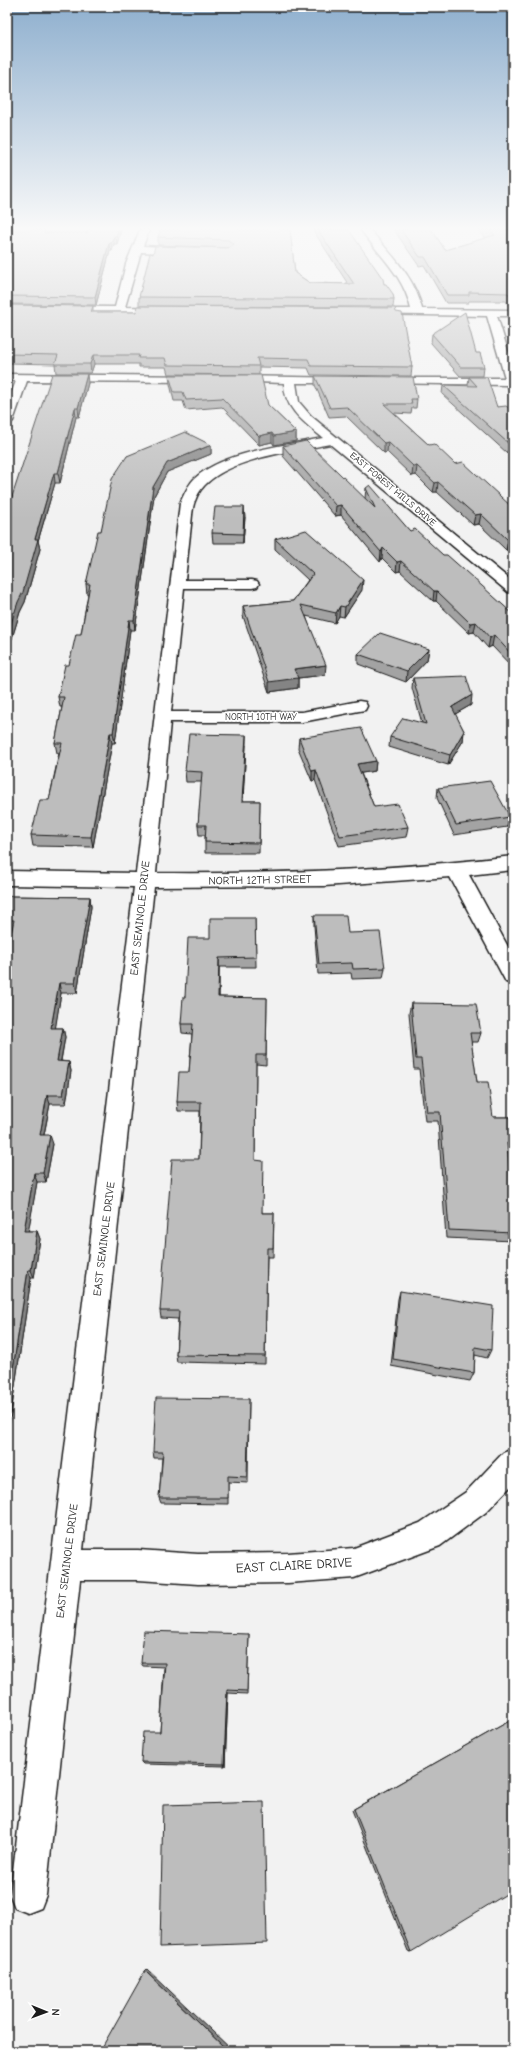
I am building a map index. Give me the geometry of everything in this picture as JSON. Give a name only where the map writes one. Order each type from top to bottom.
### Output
[{"type":"street","points":[[7,377],[512,383],[495,326]]},
{"type":"street","points":[[7,421],[23,377]]},
{"type":"street","name":"EAST FOREST HILLS DRIVE","points":[[290,380],[290,397],[295,407],[513,589]]},
{"type":"street","name":"EAST SEMINOLE DRIVE","points":[[28,1895],[187,503],[192,491],[200,481],[213,471],[245,460],[333,440]]},
{"type":"street","points":[[178,584],[252,584]]},
{"type":"street","name":"NORTH 10TH WAY","points":[[162,717],[302,717],[359,706]]},
{"type":"street","name":"NORTH 12TH STREET","points":[[7,878],[145,881],[298,880],[457,871],[513,863]]},
{"type":"street","points":[[457,871],[513,976]]},
{"type":"street","name":"EAST CLAIRE DRIVE","points":[[66,1565],[198,1569],[288,1568],[354,1563],[429,1534],[476,1502],[513,1463]]},
{"type":"building","points":[[7,326],[404,326],[412,367],[311,366],[308,359],[257,358],[259,366],[167,365],[165,358],[138,358],[139,355],[93,355],[90,364],[55,364],[58,355],[7,354]]},
{"type":"building","points":[[444,326],[469,326],[476,353],[480,353],[484,367],[461,367],[432,334]]},
{"type":"building","points":[[52,374],[87,374],[78,408],[75,408],[58,473],[54,473],[35,539],[38,539],[23,592],[18,602],[7,636],[7,512]]},
{"type":"building","points":[[169,375],[261,375],[268,405],[296,432],[274,436],[272,433],[259,436],[222,398],[186,400],[183,392],[174,392]]},
{"type":"building","points":[[315,376],[413,377],[417,399],[411,399],[412,404],[384,404],[429,445],[434,444],[455,464],[463,462],[513,508],[513,542],[508,540],[481,514],[475,515],[438,482],[435,483],[417,466],[413,466],[388,442],[384,443],[347,407],[330,408]]},
{"type":"building","points":[[469,377],[487,377],[497,407],[506,406],[513,411],[513,444],[507,440],[509,444],[443,385],[477,386]]},
{"type":"building","points":[[185,432],[211,445],[167,463],[153,487],[134,620],[129,620],[113,733],[110,733],[91,837],[31,835],[40,800],[49,800],[62,743],[55,743],[64,697],[58,697],[65,665],[69,665],[76,634],[81,634],[90,584],[86,584],[98,531],[101,531],[112,479],[127,456]]},
{"type":"building","points":[[306,441],[375,508],[366,488],[370,485],[410,531],[415,529],[443,555],[447,555],[513,614],[513,656],[494,635],[490,638],[476,622],[470,623],[437,591],[434,591],[401,561],[397,562],[383,548],[381,552],[341,505],[336,506],[283,446]]},
{"type":"building","points":[[215,507],[244,507],[243,534],[212,533]]},
{"type":"building","points":[[306,530],[363,580],[345,607],[340,606],[336,613],[301,605],[326,665],[294,669],[298,678],[269,682],[243,606],[293,601],[313,574],[275,539]]},
{"type":"building","points":[[380,633],[429,649],[407,671],[358,654]]},
{"type":"building","points":[[466,676],[472,695],[452,707],[464,731],[450,755],[390,737],[403,718],[426,724],[413,678]]},
{"type":"building","points":[[361,728],[376,761],[357,764],[374,807],[398,804],[408,827],[340,836],[316,770],[312,771],[299,738]]},
{"type":"building","points":[[189,734],[246,735],[242,801],[260,801],[259,843],[205,842],[206,825],[198,825],[202,772],[185,771]]},
{"type":"building","points":[[490,781],[510,817],[456,825],[438,788]]},
{"type":"building","points":[[7,896],[90,897],[75,983],[59,983],[51,1028],[63,1028],[57,1061],[69,1062],[63,1095],[47,1095],[40,1135],[50,1135],[43,1173],[34,1173],[24,1231],[37,1231],[31,1270],[28,1270],[7,1408],[7,953],[14,920],[7,920]]},
{"type":"building","points":[[314,915],[346,915],[348,933],[380,932],[385,968],[353,969],[352,963],[319,964]]},
{"type":"building","points":[[210,918],[255,918],[256,957],[219,958],[218,997],[267,998],[266,1055],[256,1055],[255,1160],[263,1161],[262,1213],[274,1213],[273,1248],[267,1248],[265,1356],[176,1355],[179,1311],[160,1311],[172,1159],[199,1159],[201,1102],[177,1102],[179,1072],[189,1072],[193,1024],[181,1024],[183,997],[185,997],[188,938],[210,938]]},
{"type":"building","points":[[411,1003],[476,1004],[481,1033],[470,1033],[477,1082],[488,1082],[493,1117],[513,1117],[513,1143],[507,1143],[513,1203],[513,1233],[449,1230],[440,1112],[427,1112],[421,1059],[416,1059]]},
{"type":"building","points":[[400,1291],[493,1306],[491,1350],[475,1347],[474,1373],[393,1359]]},
{"type":"building","points":[[156,1398],[249,1399],[247,1477],[228,1476],[228,1498],[159,1498],[163,1452],[153,1452]]},
{"type":"building","points":[[144,1631],[249,1634],[247,1691],[227,1690],[224,1764],[141,1762],[143,1732],[160,1732],[165,1663],[141,1663]]},
{"type":"building","points":[[513,1719],[513,1890],[411,1952],[354,1809]]},
{"type":"building","points":[[264,1802],[267,1943],[160,1947],[163,1805]]},
{"type":"building","points":[[145,1971],[228,2051],[100,2051]]}]
